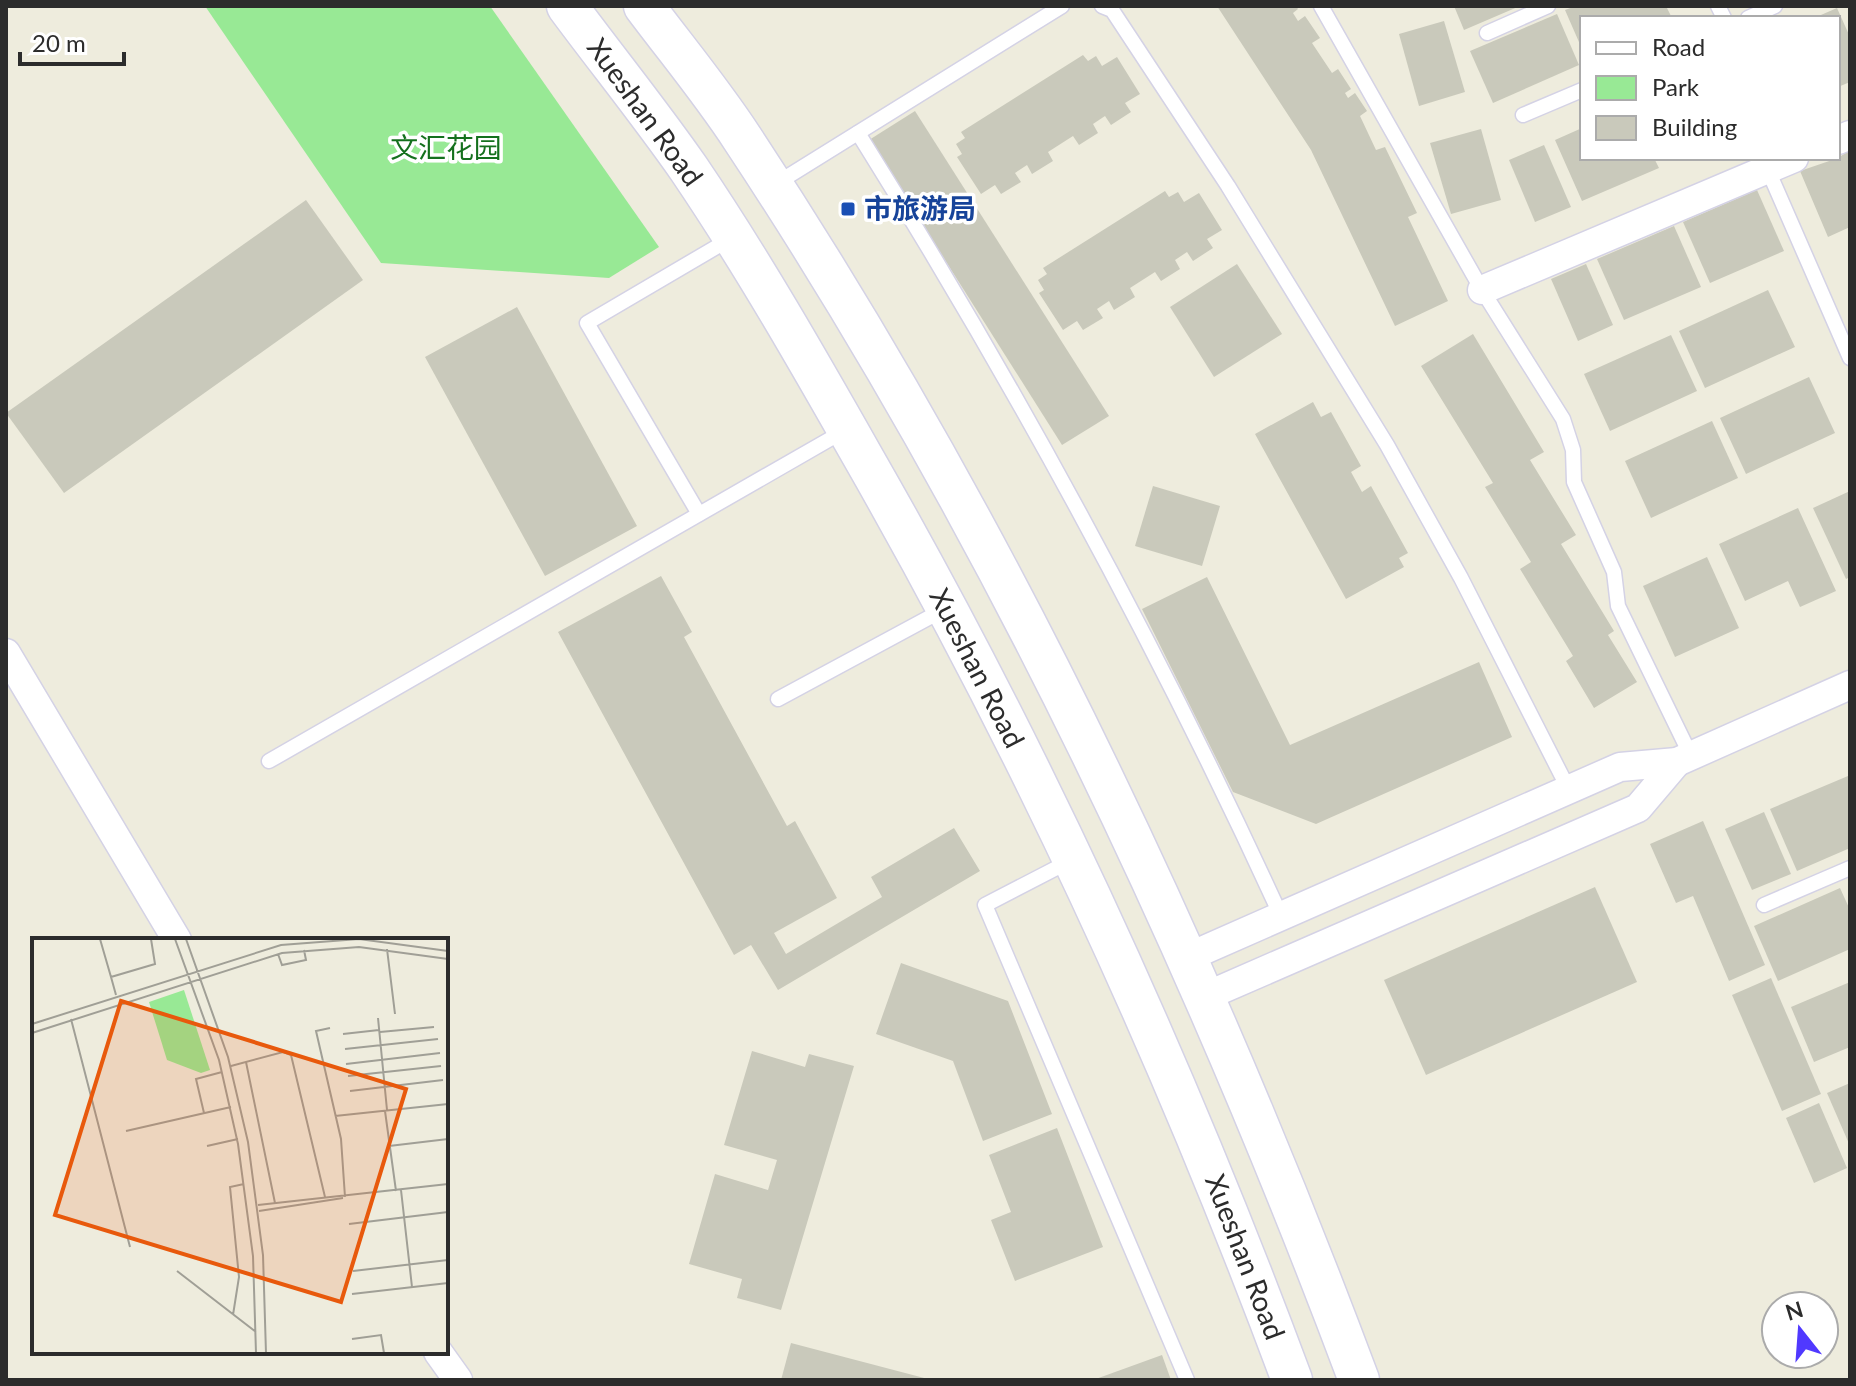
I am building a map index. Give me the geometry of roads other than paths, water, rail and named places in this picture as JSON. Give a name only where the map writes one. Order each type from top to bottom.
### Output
[{"type":"main road","name":"Xueshan Road","points":[[567,6],[688,169],[732,238],[848,429],[946,608],[1073,860],[1197,1136],[1292,1380]]},
{"type":"main road","points":[[644,6],[740,134],[773,186],[882,364],[1014,603],[1128,831],[1204,997],[1299,1221],[1359,1380]]},
{"type":"street","points":[[1482,290],[1782,162]]},
{"type":"street","points":[[6,653],[176,938]]},
{"type":"street","points":[[1186,958],[1620,767],[1684,759],[1850,685]]},
{"type":"street","points":[[1204,997],[1638,808],[1684,759]]},
{"type":"street","points":[[439,1354],[458,1380]]},
{"type":"lane","points":[[773,186],[1062,6]]},
{"type":"lane","points":[[1102,6],[1112,10],[1332,353],[1461,578],[1569,790]]},
{"type":"lane","points":[[1321,6],[1482,290],[1566,427],[1573,450],[1574,482],[1614,572],[1618,606],[1684,759]]},
{"type":"lane","points":[[1487,33],[1548,6]]},
{"type":"lane","points":[[1752,16],[1775,6]]},
{"type":"lane","points":[[1523,115],[1580,91]]},
{"type":"lane","points":[[858,133],[983,337],[1108,560],[1281,916]]},
{"type":"lane","points":[[1782,162],[1850,358]]},
{"type":"lane","points":[[699,514],[587,323],[732,238]]},
{"type":"lane","points":[[269,761],[848,429]]},
{"type":"lane","points":[[778,699],[946,608]]},
{"type":"lane","points":[[1073,860],[985,905],[1187,1380]]},
{"type":"lane","points":[[1764,905],[1850,868]]},
{"type":"place","name":"市旅游局","points":[[848,209]]},
{"type":"park label","name":"文汇花园","points":[[446,148]]}]
